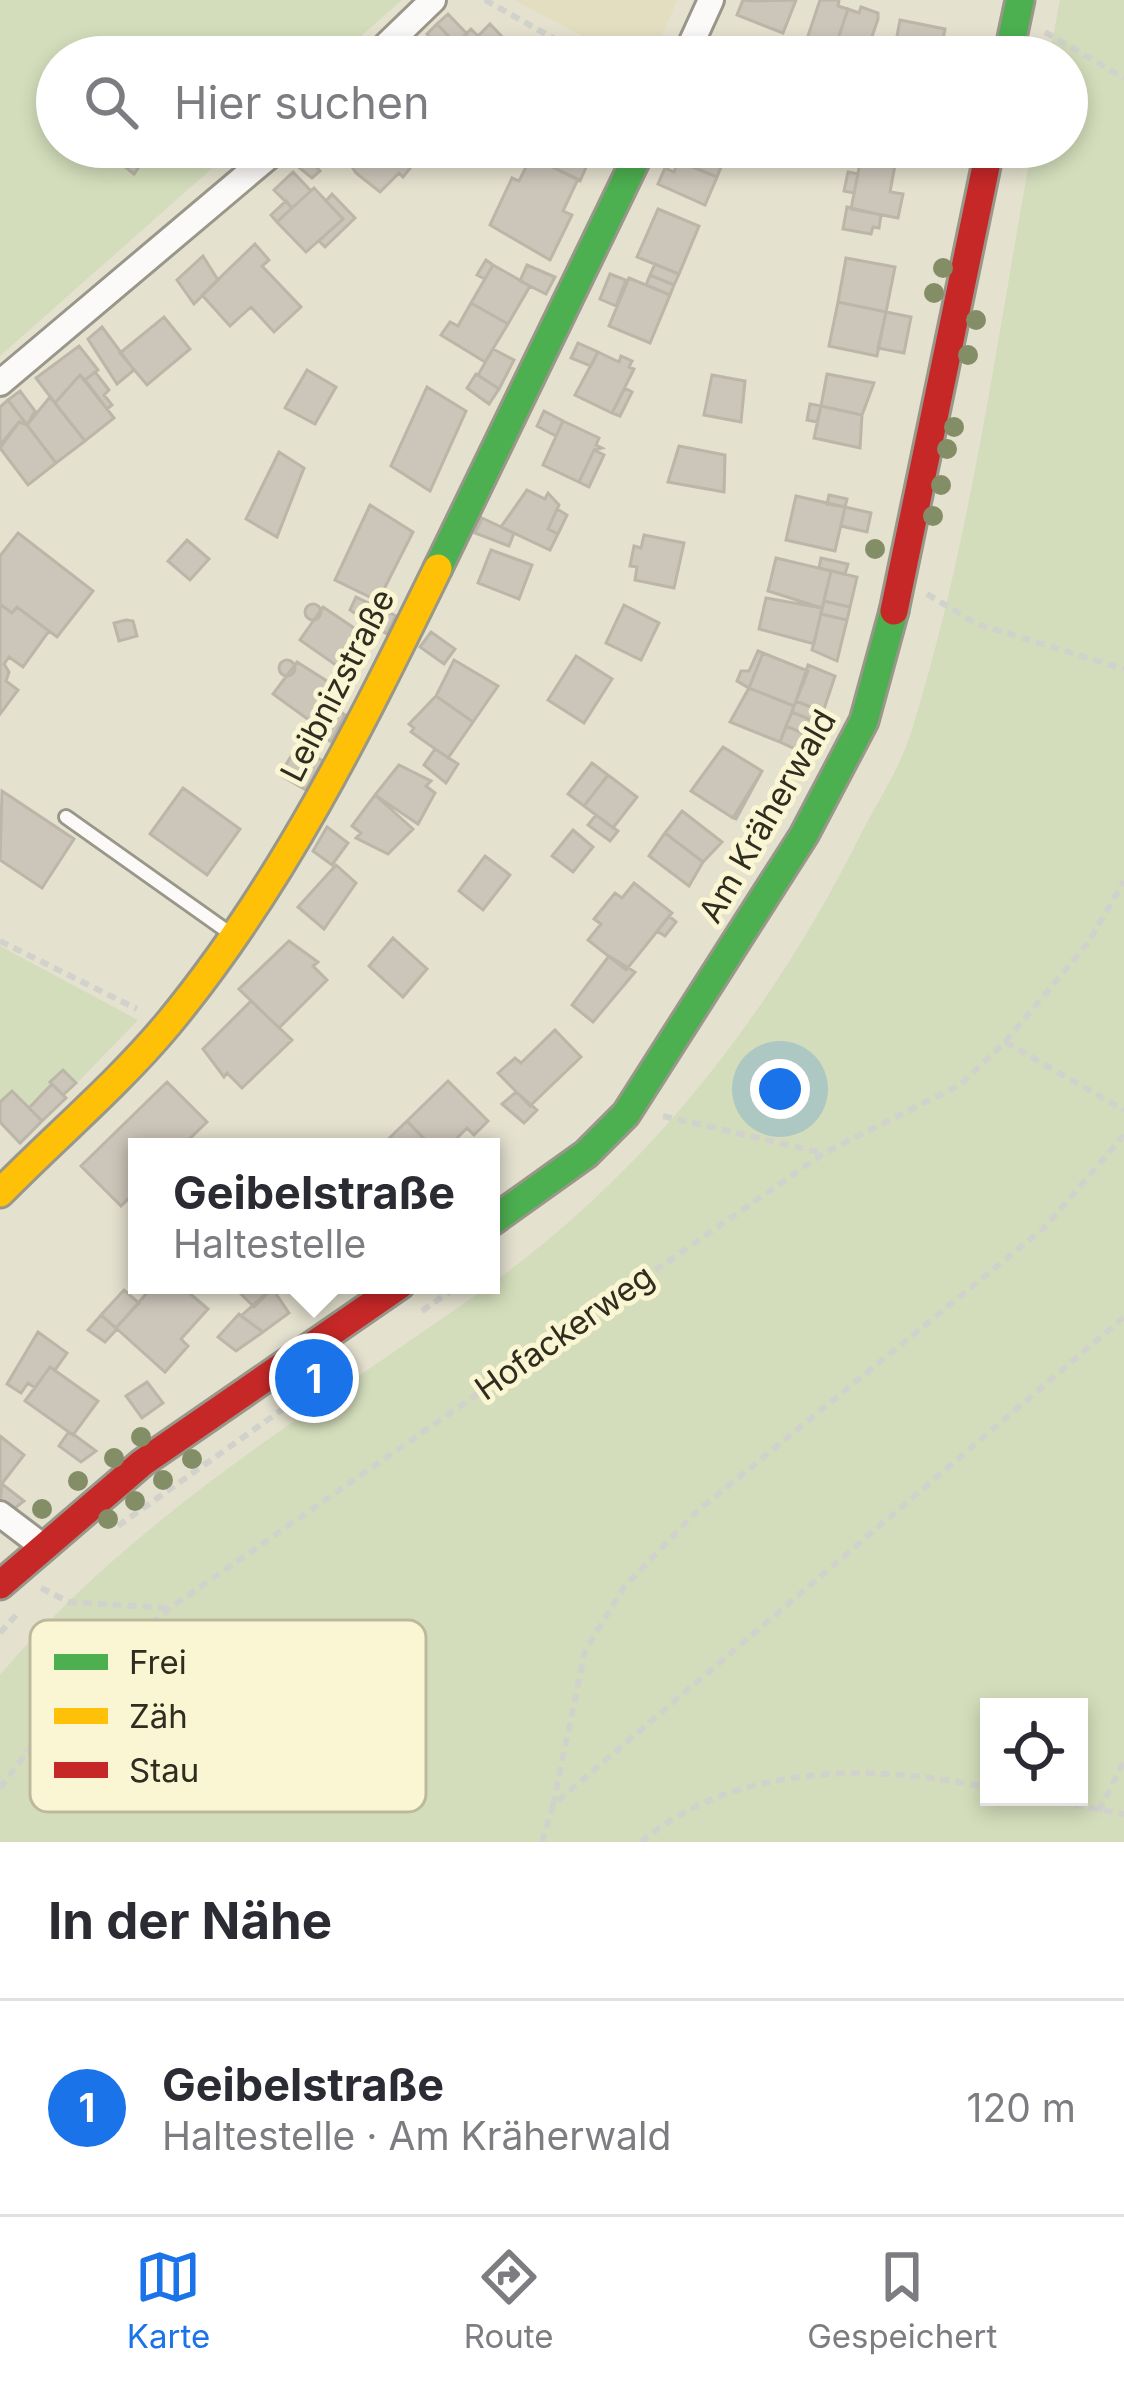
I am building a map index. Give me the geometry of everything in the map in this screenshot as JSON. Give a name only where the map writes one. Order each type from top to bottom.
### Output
[{"type":"main road","points":[[1012,36],[1020,0]]},
{"type":"main road","name":"Leibnizstraße","points":[[0,1192],[166,1026],[263,897],[361,726],[632,168]]},
{"type":"main road","name":"Am Kräherwald","points":[[500,1216],[586,1154],[626,1114],[844,766],[864,721],[888,637],[985,168]]},
{"type":"main road","points":[[0,1585],[41,1545],[232,1400],[387,1294]]},
{"type":"street","points":[[396,36],[433,0]]},
{"type":"street","points":[[695,36],[711,0]]},
{"type":"street","points":[[0,383],[255,168]]},
{"type":"street","points":[[0,1514],[41,1545]]},
{"type":"lane","points":[[66,817],[234,937]]},
{"type":"path","points":[[485,0],[549,36]]},
{"type":"path","points":[[1043,30],[1053,36]]},
{"type":"path","points":[[1088,57],[1124,78]]},
{"type":"path","points":[[927,594],[977,624],[1124,669]]},
{"type":"path","name":"Hofackerweg","points":[[155,1620],[824,1153],[960,1085],[1006,1042],[1088,943],[1124,881]]},
{"type":"path","points":[[0,941],[166,1026]]},
{"type":"path","points":[[1006,1042],[1124,1110]]},
{"type":"path","points":[[663,1115],[824,1153]]},
{"type":"path","points":[[542,1842],[585,1651],[624,1586],[694,1513],[1046,1227],[1124,1135]]},
{"type":"path","points":[[403,1324],[446,1294]]},
{"type":"path","points":[[553,1805],[1124,1317]]},
{"type":"path","points":[[104,1538],[365,1351]]},
{"type":"path","points":[[0,1633],[57,1576]]},
{"type":"path","points":[[41,1588],[69,1602],[170,1607]]},
{"type":"path","name":"Hofackerweg","points":[[0,1787],[30,1747]]},
{"type":"path","points":[[1098,1812],[1124,1761]]},
{"type":"path","points":[[641,1842],[656,1829],[751,1786],[832,1772],[980,1787]]},
{"type":"path","points":[[1071,1806],[1124,1814]]},
{"type":"shaded area","points":[[514,0],[677,0],[662,36],[582,36]]},
{"type":"green space","points":[[0,0],[402,0],[361,36],[36,36],[36,168],[212,168],[0,356]]},
{"type":"green space","points":[[1060,0],[1124,0],[1124,1842],[0,1842],[0,1675],[30,1643],[30,1812],[426,1812],[426,1620],[51,1620],[111,1563],[234,1464],[477,1294],[500,1294],[500,1277],[604,1190],[655,1137],[748,1022],[827,898],[910,736],[949,591],[1028,168],[1088,168],[1088,36],[1053,36]]},
{"type":"green space","points":[[0,946],[138,1020],[76,1084],[62,1071],[29,1108],[0,1102]]},
{"type":"building","points":[[743,0],[796,0],[783,33],[737,15]]},
{"type":"building","points":[[820,0],[839,0],[838,6],[848,9],[839,36],[808,36]]},
{"type":"building","points":[[861,7],[878,13],[872,36],[839,36],[848,9],[859,13]]},
{"type":"building","points":[[448,14],[467,34],[448,36],[437,24]]},
{"type":"building","points":[[900,20],[945,29],[944,36],[897,36]]},
{"type":"building","points":[[437,24],[448,36],[429,36]]},
{"type":"building","points":[[490,24],[501,36],[478,36]]},
{"type":"building","points":[[300,168],[317,168],[320,171],[312,178]]},
{"type":"building","points":[[353,168],[410,168],[380,192]]},
{"type":"building","points":[[526,168],[554,168],[578,179],[563,211],[572,215],[550,260],[490,225],[512,178],[519,181]]},
{"type":"building","points":[[554,168],[586,168],[580,181]]},
{"type":"building","points":[[665,168],[674,172],[675,168],[695,168],[717,177],[705,205],[658,184]]},
{"type":"building","points":[[695,168],[721,168],[717,177]]},
{"type":"building","points":[[859,168],[894,168],[890,192],[903,194],[898,218],[851,209]]},
{"type":"building","points":[[293,172],[311,191],[292,208],[274,190]]},
{"type":"building","points":[[848,172],[858,174],[854,193],[844,191]]},
{"type":"building","points":[[314,188],[343,219],[306,252],[277,222]]},
{"type":"building","points":[[332,194],[355,218],[325,247],[319,241],[343,219],[326,201]]},
{"type":"building","points":[[286,201],[292,208],[277,222],[271,215]]},
{"type":"building","points":[[847,207],[881,215],[879,228],[873,227],[871,234],[843,229]]},
{"type":"building","points":[[658,209],[699,226],[679,274],[637,257]]},
{"type":"building","points":[[255,244],[269,260],[262,266],[301,307],[274,332],[251,307],[230,326],[202,295]]},
{"type":"building","points":[[203,256],[218,280],[194,304],[177,280]]},
{"type":"building","points":[[846,258],[895,267],[886,312],[838,302]]},
{"type":"building","points":[[486,260],[493,265],[485,279],[477,275]]},
{"type":"building","points":[[655,264],[679,274],[674,285],[650,275]]},
{"type":"building","points":[[493,265],[530,286],[508,324],[471,303]]},
{"type":"building","points":[[527,265],[555,277],[546,294],[520,281]]},
{"type":"building","points":[[610,274],[626,280],[616,306],[600,299]]},
{"type":"building","points":[[650,275],[674,285],[670,295],[646,285]]},
{"type":"building","points":[[629,278],[670,295],[650,343],[609,326]]},
{"type":"building","points":[[838,302],[886,312],[877,356],[829,346]]},
{"type":"building","points":[[471,303],[508,324],[485,362],[441,335],[450,322],[458,326]]},
{"type":"building","points":[[886,312],[911,317],[904,353],[878,348]]},
{"type":"building","points":[[164,317],[190,349],[147,385],[120,353]]},
{"type":"building","points":[[102,327],[134,370],[117,384],[88,339]]},
{"type":"building","points":[[578,343],[598,352],[591,366],[571,358]]},
{"type":"building","points":[[79,346],[98,370],[85,380],[80,375],[55,403],[36,378]]},
{"type":"building","points":[[493,349],[514,360],[499,389],[478,375]]},
{"type":"building","points":[[598,352],[619,362],[621,356],[632,361],[629,367],[634,369],[612,413],[575,395]]},
{"type":"building","points":[[307,370],[336,387],[315,424],[285,408]]},
{"type":"building","points":[[95,372],[109,390],[104,395],[112,405],[107,409],[85,380]]},
{"type":"building","points":[[476,374],[499,389],[489,404],[467,388]]},
{"type":"building","points":[[827,374],[874,383],[862,415],[821,406]]},
{"type":"building","points":[[80,375],[114,418],[85,441],[55,403]]},
{"type":"building","points":[[712,375],[745,381],[741,422],[704,415]]},
{"type":"building","points":[[427,387],[466,411],[430,491],[391,466]]},
{"type":"building","points":[[625,388],[632,392],[620,416],[612,413]]},
{"type":"building","points":[[20,391],[35,411],[27,425],[8,400]]},
{"type":"building","points":[[50,397],[85,441],[56,463],[27,425]]},
{"type":"building","points":[[8,400],[27,425],[19,422],[0,445],[0,407]]},
{"type":"building","points":[[810,404],[821,406],[817,422],[807,420]]},
{"type":"building","points":[[821,406],[862,415],[860,448],[814,438]]},
{"type":"building","points":[[544,411],[563,421],[556,436],[537,426]]},
{"type":"building","points":[[563,421],[599,438],[596,445],[602,448],[594,450],[579,482],[543,465]]},
{"type":"building","points":[[19,422],[27,425],[56,463],[28,485],[0,448]]},
{"type":"building","points":[[679,446],[725,455],[724,492],[668,482]]},
{"type":"building","points":[[594,450],[604,455],[589,487],[579,482]]},
{"type":"building","points":[[279,452],[304,468],[277,537],[246,519]]},
{"type":"building","points":[[527,490],[545,499],[548,493],[559,505],[548,529],[558,534],[550,550],[501,527]]},
{"type":"building","points":[[829,495],[847,499],[845,507],[827,504]]},
{"type":"building","points":[[796,496],[845,507],[835,551],[786,540]]},
{"type":"building","points":[[370,505],[413,532],[378,601],[335,580]]},
{"type":"building","points":[[845,507],[871,513],[867,532],[841,526]]},
{"type":"building","points":[[557,509],[567,515],[558,534],[548,529]]},
{"type":"building","points":[[482,518],[514,533],[509,546],[475,533]]},
{"type":"building","points":[[18,533],[93,591],[57,637],[17,607],[12,613],[0,604],[0,556]]},
{"type":"building","points":[[644,535],[684,543],[674,588],[635,580],[637,567],[630,566],[634,546],[641,548]]},
{"type":"building","points":[[187,540],[209,559],[190,580],[168,561]]},
{"type":"building","points":[[491,550],[532,565],[519,599],[478,583]]},
{"type":"building","points":[[776,558],[831,571],[822,608],[768,591]]},
{"type":"building","points":[[821,558],[848,564],[845,574],[819,568]]},
{"type":"building","points":[[831,571],[857,577],[850,607],[824,601]]},
{"type":"building","points":[[356,597],[396,616],[387,634],[350,610]]},
{"type":"building","points":[[766,598],[822,608],[814,644],[759,629]]},
{"type":"building","points":[[824,601],[850,607],[847,620],[821,614]]},
{"type":"building","points":[[0,604],[12,613],[17,607],[49,631],[23,667],[9,657],[4,664],[9,672],[6,681],[18,690],[0,714]]},
{"type":"building","points":[[313,604],[321,612],[313,620],[305,612]]},
{"type":"building","points":[[624,605],[659,623],[641,660],[606,643]]},
{"type":"building","points":[[323,607],[363,634],[340,668],[300,640]]},
{"type":"building","points":[[821,614],[847,620],[837,661],[812,650]]},
{"type":"building","points":[[133,621],[137,636],[119,641],[114,623]]},
{"type":"building","points":[[431,632],[455,649],[444,664],[420,647]]},
{"type":"building","points":[[758,651],[763,653],[749,688],[737,681],[741,671],[749,671]]},
{"type":"building","points":[[763,653],[808,671],[794,706],[749,688]]},
{"type":"building","points":[[576,656],[612,679],[584,723],[548,700]]},
{"type":"building","points":[[287,660],[295,668],[287,676],[279,668]]},
{"type":"building","points":[[454,660],[498,686],[473,722],[436,696]]},
{"type":"building","points":[[297,662],[338,688],[313,723],[273,694]]},
{"type":"building","points":[[808,665],[835,676],[823,712],[796,701]]},
{"type":"building","points":[[749,688],[794,706],[780,742],[730,722]]},
{"type":"building","points":[[436,696],[473,722],[448,758],[411,732],[414,728],[409,724]]},
{"type":"building","points":[[796,701],[823,712],[818,723],[792,712]]},
{"type":"building","points":[[331,705],[345,715],[331,742],[308,724],[319,727]]},
{"type":"building","points":[[792,712],[818,723],[812,737],[786,726]]},
{"type":"building","points":[[786,726],[812,737],[804,753],[780,742]]},
{"type":"building","points":[[297,746],[323,761],[306,790],[280,775]]},
{"type":"building","points":[[723,747],[762,771],[733,818],[691,791]]},
{"type":"building","points":[[435,749],[458,764],[446,783],[424,765]]},
{"type":"building","points":[[592,763],[608,775],[584,806],[568,794]]},
{"type":"building","points":[[399,765],[431,781],[426,786],[435,793],[418,824],[375,795]]},
{"type":"building","points":[[608,775],[637,797],[613,828],[584,806]]},
{"type":"building","points":[[183,788],[240,829],[207,875],[150,834]]},
{"type":"building","points":[[2,791],[74,839],[42,888],[0,860]]},
{"type":"building","points":[[375,795],[413,829],[388,854],[356,838],[361,833],[352,826]]},
{"type":"building","points":[[682,811],[722,842],[703,862],[665,833]]},
{"type":"building","points":[[596,815],[618,831],[610,841],[588,825]]},
{"type":"building","points":[[327,827],[348,843],[332,865],[313,851]]},
{"type":"building","points":[[573,830],[593,847],[573,872],[552,856]]},
{"type":"building","points":[[665,833],[703,862],[689,886],[649,856]]},
{"type":"building","points":[[485,856],[510,875],[483,910],[459,891]]},
{"type":"building","points":[[336,865],[356,883],[324,929],[298,907]]},
{"type":"building","points":[[634,883],[672,913],[626,970],[588,940],[601,924],[594,919],[615,893],[622,898]]},
{"type":"building","points":[[669,916],[676,922],[665,936],[657,931]]},
{"type":"building","points":[[393,938],[427,969],[403,997],[369,966]]},
{"type":"building","points":[[289,941],[318,962],[313,966],[327,980],[279,1028],[239,989]]},
{"type":"building","points":[[609,956],[635,972],[593,1022],[572,1005]]},
{"type":"building","points":[[251,1001],[292,1040],[242,1088],[227,1073],[224,1077],[203,1049]]},
{"type":"building","points":[[555,1030],[581,1057],[530,1106],[498,1073],[515,1058],[521,1063]]},
{"type":"building","points":[[63,1070],[76,1083],[63,1095],[50,1082]]},
{"type":"building","points":[[448,1081],[488,1121],[474,1135],[467,1128],[457,1138],[423,1138],[407,1121]]},
{"type":"building","points":[[167,1082],[207,1122],[190,1138],[128,1138],[128,1199],[121,1206],[81,1166]]},
{"type":"building","points":[[52,1084],[66,1098],[42,1121],[29,1108]]},
{"type":"building","points":[[12,1091],[42,1121],[20,1143],[0,1122],[0,1102]]},
{"type":"building","points":[[516,1092],[537,1110],[524,1123],[502,1104]]},
{"type":"building","points":[[407,1121],[423,1138],[389,1138]]},
{"type":"building","points":[[124,1290],[139,1303],[116,1328],[101,1315]]},
{"type":"building","points":[[146,1294],[190,1294],[208,1309],[181,1339],[188,1346],[165,1372],[116,1328]]},
{"type":"building","points":[[241,1294],[267,1294],[254,1307]]},
{"type":"building","points":[[265,1294],[276,1294],[289,1313],[263,1332],[241,1316]]},
{"type":"building","points":[[239,1314],[263,1332],[236,1351],[218,1337]]},
{"type":"building","points":[[101,1315],[117,1329],[105,1342],[88,1330]]},
{"type":"building","points":[[38,1332],[67,1353],[35,1388],[28,1383],[21,1393],[7,1384]]},
{"type":"building","points":[[50,1367],[98,1401],[73,1435],[25,1401]]},
{"type":"building","points":[[147,1382],[163,1403],[142,1418],[126,1396]]},
{"type":"building","points":[[68,1433],[96,1451],[81,1462],[59,1446]]},
{"type":"building","points":[[0,1436],[24,1455],[0,1486]]},
{"type":"building","points":[[2,1484],[24,1501],[11,1511],[0,1502]]},
{"type":"traffic: fast","points":[[1012,36],[1020,0]]},
{"type":"traffic: fast","points":[[438,568],[632,168]]},
{"type":"traffic: fast","points":[[500,1216],[586,1154],[626,1114],[804,835],[864,721],[894,611]]},
{"type":"traffic: slow","points":[[0,1193],[149,1046],[247,917],[348,746],[438,568]]},
{"type":"traffic: jam","points":[[894,611],[986,168]]},
{"type":"traffic: jam","points":[[0,1585],[142,1463],[387,1294]]},
{"type":"place","name":"Geibelstraße","points":[[314,1378]]}]
